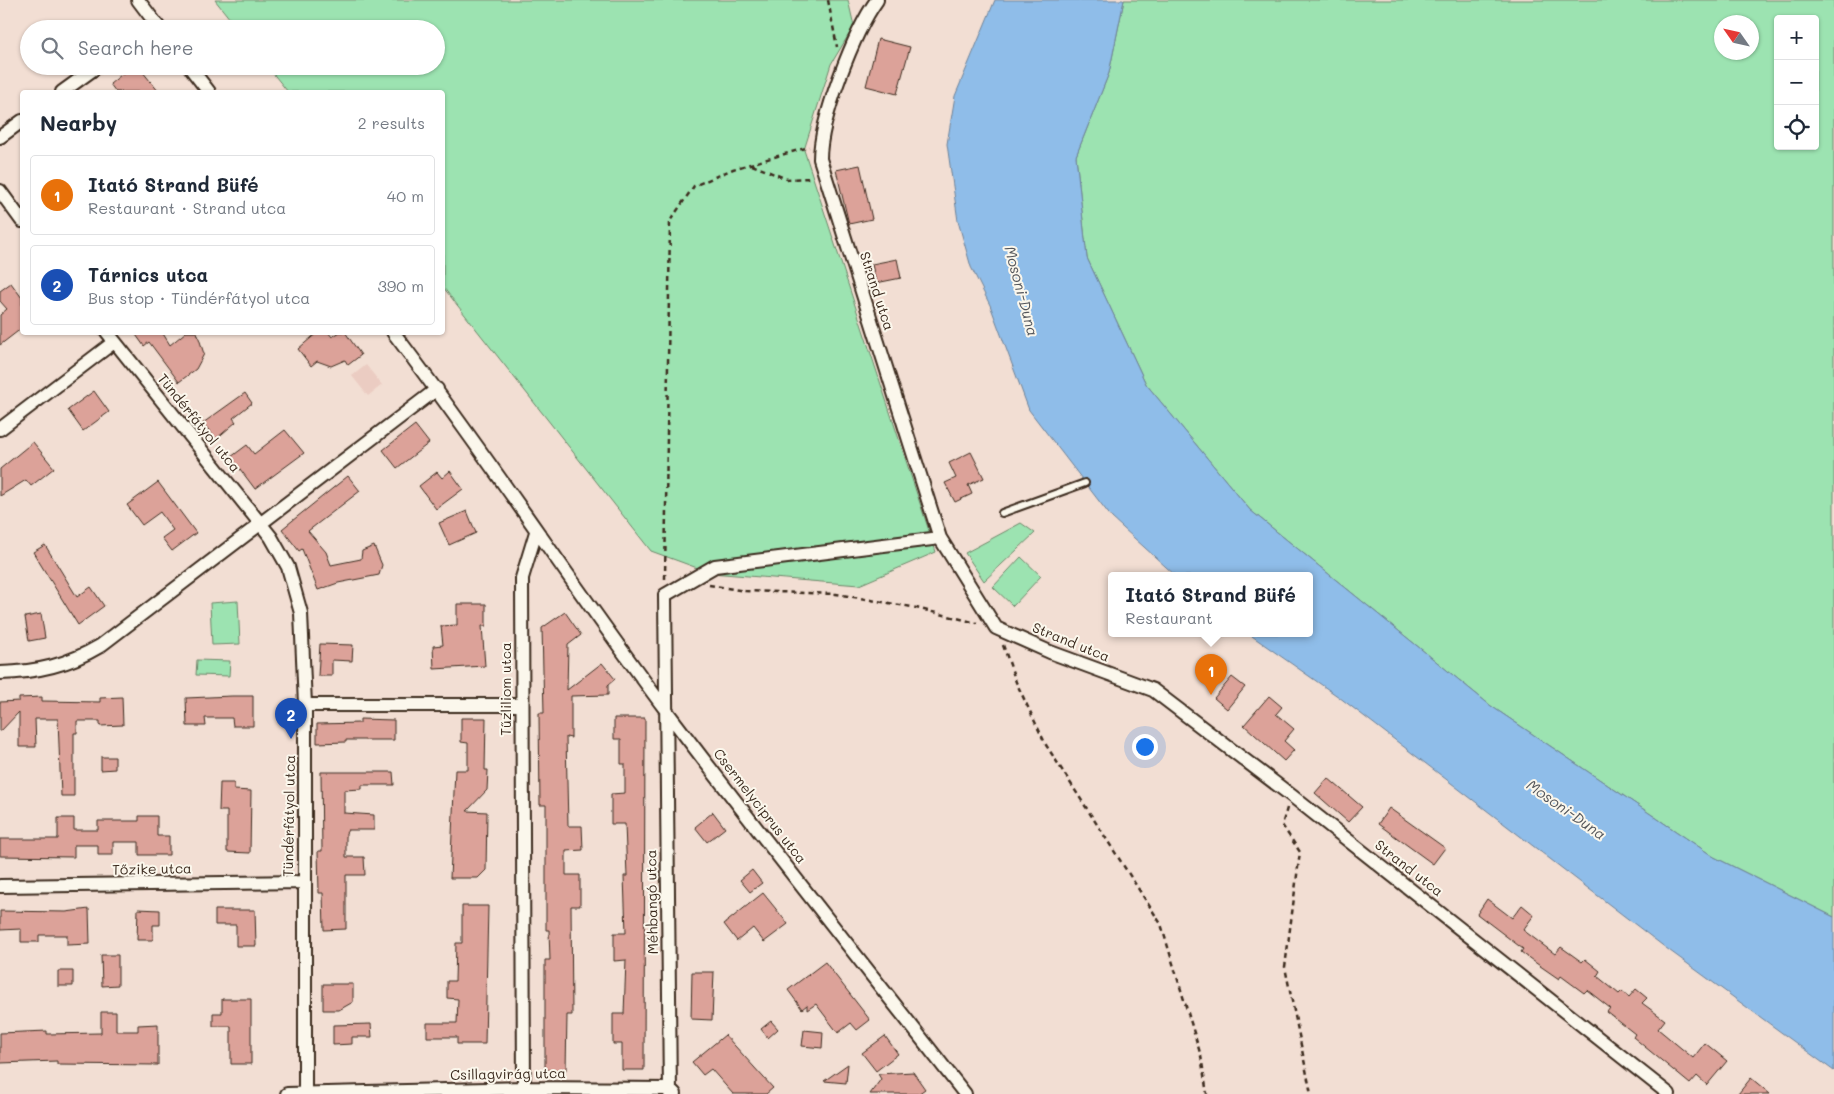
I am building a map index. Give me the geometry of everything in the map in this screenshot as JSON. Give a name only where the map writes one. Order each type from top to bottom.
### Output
[{"type":"street","points":[[138,0],[151,20]]},
{"type":"street","name":"Strand utca","points":[[878,0],[867,15],[842,73],[820,144],[820,158],[824,176],[940,538],[996,628],[1050,652],[1153,690],[1292,796],[1669,1094]]},
{"type":"street","points":[[65,90],[86,75]]},
{"type":"street","points":[[196,75],[207,90]]},
{"type":"street","points":[[0,137],[20,122]]},
{"type":"street","points":[[0,191],[20,218]]},
{"type":"street","points":[[395,335],[437,389],[536,532]]},
{"type":"street","points":[[0,428],[110,337]]},
{"type":"street","name":"Tündérfátyol utca","points":[[110,337],[260,523],[288,567],[301,612],[305,705],[303,882],[305,1094]]},
{"type":"street","points":[[0,672],[28,672],[49,669],[87,654],[100,646],[437,389]]},
{"type":"street","name":"Tűzliliom utca","points":[[524,1091],[522,578],[536,532]]},
{"type":"street","name":"Csermelyciprus utca","points":[[536,532],[665,709],[966,1094]]},
{"type":"street","points":[[665,595],[715,566],[940,538]]},
{"type":"street","name":"Méhbangó utca","points":[[665,595],[665,709],[672,1092]]},
{"type":"street","points":[[305,705],[521,705]]},
{"type":"street","name":"Tőzike utca","points":[[0,886],[303,882]]},
{"type":"street","name":"Csillagvirág utca","points":[[287,1094],[524,1091],[672,1092]]},
{"type":"lane","points":[[1002,513],[1085,483]]},
{"type":"path","points":[[828,0],[842,73]]},
{"type":"path","points":[[665,595],[670,221],[694,186],[750,164],[820,144]]},
{"type":"path","points":[[750,164],[787,180],[824,176]]},
{"type":"path","points":[[691,581],[745,591],[836,594],[912,607],[996,628],[1016,682],[1046,745],[1162,924],[1201,1056],[1208,1094]]},
{"type":"path","points":[[1292,796],[1282,825],[1300,852],[1284,967],[1311,1094]]},
{"type":"shaded area","points":[[366,365],[382,385],[368,396],[352,376]]},
{"type":"green space","points":[[215,0],[848,0],[854,26],[831,64],[804,150],[936,552],[859,585],[711,573],[651,551],[445,290],[445,90],[286,90],[274,75],[445,75],[445,20],[231,20]]},
{"type":"green space","points":[[1124,0],[1834,0],[1834,917],[1714,857],[1491,706],[1250,510],[1146,384],[1087,258],[1076,156],[1109,73]]},
{"type":"green space","points":[[1021,523],[1035,533],[984,581],[965,553]]},
{"type":"green space","points":[[1021,557],[1041,576],[1013,606],[993,587]]},
{"type":"green space","points":[[238,601],[240,644],[212,645],[210,603]]},
{"type":"green space","points":[[197,660],[230,661],[229,676],[196,675]]},
{"type":"water","name":"Mosoni-Duna","points":[[995,0],[1124,0],[1109,73],[1076,156],[1087,258],[1146,384],[1250,510],[1491,706],[1714,857],[1834,917],[1834,1071],[1662,945],[1339,697],[1253,637],[1313,637],[1313,572],[1172,572],[1112,518],[1029,410],[990,305],[971,267],[958,221],[947,144],[955,96]]},
{"type":"building","points":[[878,39],[910,47],[897,94],[866,86]]},
{"type":"building","points":[[121,75],[145,75],[157,90],[114,90],[110,84]]},
{"type":"building","points":[[860,165],[872,219],[849,224],[836,170]]},
{"type":"building","points":[[897,259],[901,278],[876,283],[872,264]]},
{"type":"building","points":[[11,283],[20,295],[20,330],[0,345],[0,315],[7,309],[0,301],[0,291]]},
{"type":"building","points":[[136,335],[164,335],[170,345],[182,335],[198,335],[204,354],[196,369],[179,382],[149,342],[144,346]]},
{"type":"building","points":[[314,335],[330,335],[332,337],[335,335],[347,335],[361,355],[348,365],[345,360],[331,366],[317,361],[311,366],[298,349]]},
{"type":"building","points":[[94,391],[109,412],[83,431],[68,410]]},
{"type":"building","points":[[245,393],[252,403],[233,418],[236,422],[216,439],[203,423]]},
{"type":"building","points":[[415,425],[429,443],[397,468],[383,450]]},
{"type":"building","points":[[285,430],[304,453],[255,489],[231,457],[247,445],[254,454]]},
{"type":"building","points":[[33,442],[54,468],[31,486],[26,480],[0,496],[0,469]]},
{"type":"building","points":[[971,452],[984,478],[968,485],[972,494],[955,502],[945,483],[956,478],[949,463]]},
{"type":"building","points":[[450,471],[463,489],[436,509],[419,486],[437,472],[442,478]]},
{"type":"building","points":[[348,476],[360,491],[308,531],[326,552],[331,565],[361,559],[362,551],[374,546],[382,565],[379,575],[338,583],[318,590],[302,549],[299,551],[282,529]]},
{"type":"building","points":[[158,482],[196,533],[172,551],[162,538],[173,530],[160,512],[142,525],[127,505]]},
{"type":"building","points":[[467,511],[476,533],[449,545],[439,523]]},
{"type":"building","points":[[45,545],[77,597],[91,587],[104,606],[78,625],[33,552]]},
{"type":"building","points":[[457,604],[486,604],[486,626],[482,626],[485,666],[434,669],[433,646],[443,645],[441,626],[457,625]]},
{"type":"building","points":[[565,612],[581,635],[568,645],[567,690],[602,663],[615,679],[608,685],[608,695],[571,696],[571,738],[566,737],[568,826],[582,826],[583,850],[566,851],[566,875],[580,875],[580,906],[571,906],[572,1015],[567,1015],[566,1070],[545,1070],[545,960],[550,960],[549,930],[546,930],[546,805],[540,805],[539,713],[544,713],[542,628]]},
{"type":"building","points":[[41,614],[45,638],[29,641],[25,617]]},
{"type":"building","points":[[320,644],[353,645],[352,661],[332,660],[332,676],[318,676]]},
{"type":"building","points":[[1232,677],[1245,687],[1227,709],[1214,698]]},
{"type":"building","points":[[253,696],[253,726],[233,726],[232,718],[205,718],[206,726],[187,726],[186,698]]},
{"type":"building","points":[[1269,696],[1282,707],[1276,714],[1294,729],[1284,741],[1294,750],[1284,761],[1244,725]]},
{"type":"building","points":[[42,697],[42,701],[100,702],[100,698],[122,697],[123,725],[100,726],[100,721],[77,721],[77,733],[74,733],[74,796],[61,796],[58,719],[35,719],[36,747],[19,747],[19,712],[0,732],[0,702],[19,701],[19,698]]},
{"type":"building","points":[[461,718],[486,718],[485,770],[488,770],[487,790],[467,811],[487,812],[486,870],[478,878],[450,878],[455,770],[468,770],[468,743],[461,742]]},
{"type":"building","points":[[614,718],[645,718],[644,1070],[622,1070],[622,1044],[613,1044],[613,1014],[624,1014],[626,960],[614,961],[614,933],[626,933],[624,876],[627,876],[625,824],[611,824],[611,794],[625,793],[625,764],[621,764],[621,739],[614,739]]},
{"type":"building","points":[[360,719],[394,720],[394,740],[346,740],[346,742],[317,743],[317,724],[360,723]]},
{"type":"building","points":[[101,757],[115,757],[115,769],[101,770]]},
{"type":"building","points":[[321,772],[393,772],[394,785],[362,785],[362,789],[344,790],[344,813],[374,815],[374,830],[348,830],[346,833],[346,857],[364,857],[365,875],[346,875],[346,929],[324,930],[323,893],[319,893],[318,851],[322,851]]},
{"type":"building","points":[[1328,778],[1362,807],[1348,822],[1315,793]]},
{"type":"building","points":[[220,783],[234,783],[234,790],[251,791],[250,853],[227,852],[227,811],[219,811]]},
{"type":"building","points":[[1389,808],[1445,848],[1433,864],[1378,824]]},
{"type":"building","points":[[713,812],[725,828],[707,842],[695,827]]},
{"type":"building","points":[[139,816],[157,816],[157,836],[169,836],[169,855],[139,855],[139,842],[113,842],[113,855],[98,855],[98,845],[74,845],[74,857],[0,856],[0,839],[58,839],[58,818],[74,818],[74,830],[98,830],[98,821],[139,821]]},
{"type":"building","points":[[752,870],[762,883],[750,892],[740,880]]},
{"type":"building","points":[[763,893],[788,924],[764,942],[753,928],[737,941],[724,924]]},
{"type":"building","points":[[1487,899],[1512,918],[1522,905],[1534,915],[1523,930],[1555,954],[1561,947],[1582,962],[1585,959],[1600,971],[1597,976],[1619,994],[1622,991],[1629,997],[1636,989],[1647,998],[1642,1003],[1665,1020],[1658,1029],[1693,1058],[1705,1043],[1727,1061],[1707,1085],[1697,1076],[1690,1084],[1633,1037],[1635,1034],[1607,1012],[1610,1008],[1587,990],[1584,993],[1561,976],[1559,979],[1533,961],[1521,952],[1523,949],[1477,914]]},
{"type":"building","points":[[462,906],[488,906],[485,1044],[457,1044],[457,1037],[427,1037],[427,1023],[457,1023],[458,999],[447,998],[447,981],[455,981],[456,943],[462,943]]},
{"type":"building","points":[[89,909],[90,944],[67,945],[67,935],[39,935],[39,942],[21,942],[21,929],[0,930],[0,911],[66,912]]},
{"type":"building","points":[[138,909],[160,910],[160,925],[153,925],[153,940],[137,940]]},
{"type":"building","points":[[215,910],[255,910],[256,946],[236,946],[236,925],[215,925]]},
{"type":"building","points":[[101,955],[118,955],[118,985],[102,986]]},
{"type":"building","points":[[825,962],[870,1020],[857,1030],[851,1023],[838,1033],[816,1004],[807,1010],[807,1005],[802,1009],[788,990]]},
{"type":"building","points":[[58,971],[73,971],[73,986],[58,986]]},
{"type":"building","points":[[692,972],[714,972],[712,1020],[691,1019]]},
{"type":"building","points":[[323,984],[353,984],[353,1002],[339,1010],[323,1010]]},
{"type":"building","points":[[222,999],[251,999],[251,1064],[231,1064],[231,1026],[213,1026],[213,1013],[222,1013]]},
{"type":"building","points":[[101,1012],[116,1012],[116,1031],[138,1031],[138,1025],[158,1024],[158,1065],[57,1064],[57,1061],[0,1063],[0,1033],[47,1031],[47,1034],[101,1033]]},
{"type":"building","points":[[771,1021],[778,1029],[768,1038],[761,1029]]},
{"type":"building","points":[[371,1024],[372,1037],[352,1037],[352,1044],[333,1045],[333,1025]]},
{"type":"building","points":[[804,1030],[823,1032],[822,1048],[802,1046]]},
{"type":"building","points":[[725,1035],[773,1088],[766,1094],[733,1094],[711,1069],[703,1075],[692,1062]]},
{"type":"building","points":[[885,1036],[898,1054],[876,1071],[862,1053]]},
{"type":"building","points":[[848,1064],[846,1083],[824,1081]]},
{"type":"building","points":[[913,1072],[925,1089],[918,1094],[870,1094],[881,1079],[878,1074]]},
{"type":"building","points":[[1751,1078],[1770,1094],[1738,1094]]},
{"type":"place","name":"Itató Strand Büfé","points":[[1211,695]]},
{"type":"place","name":"Tárnics utca","points":[[291,739]]}]
